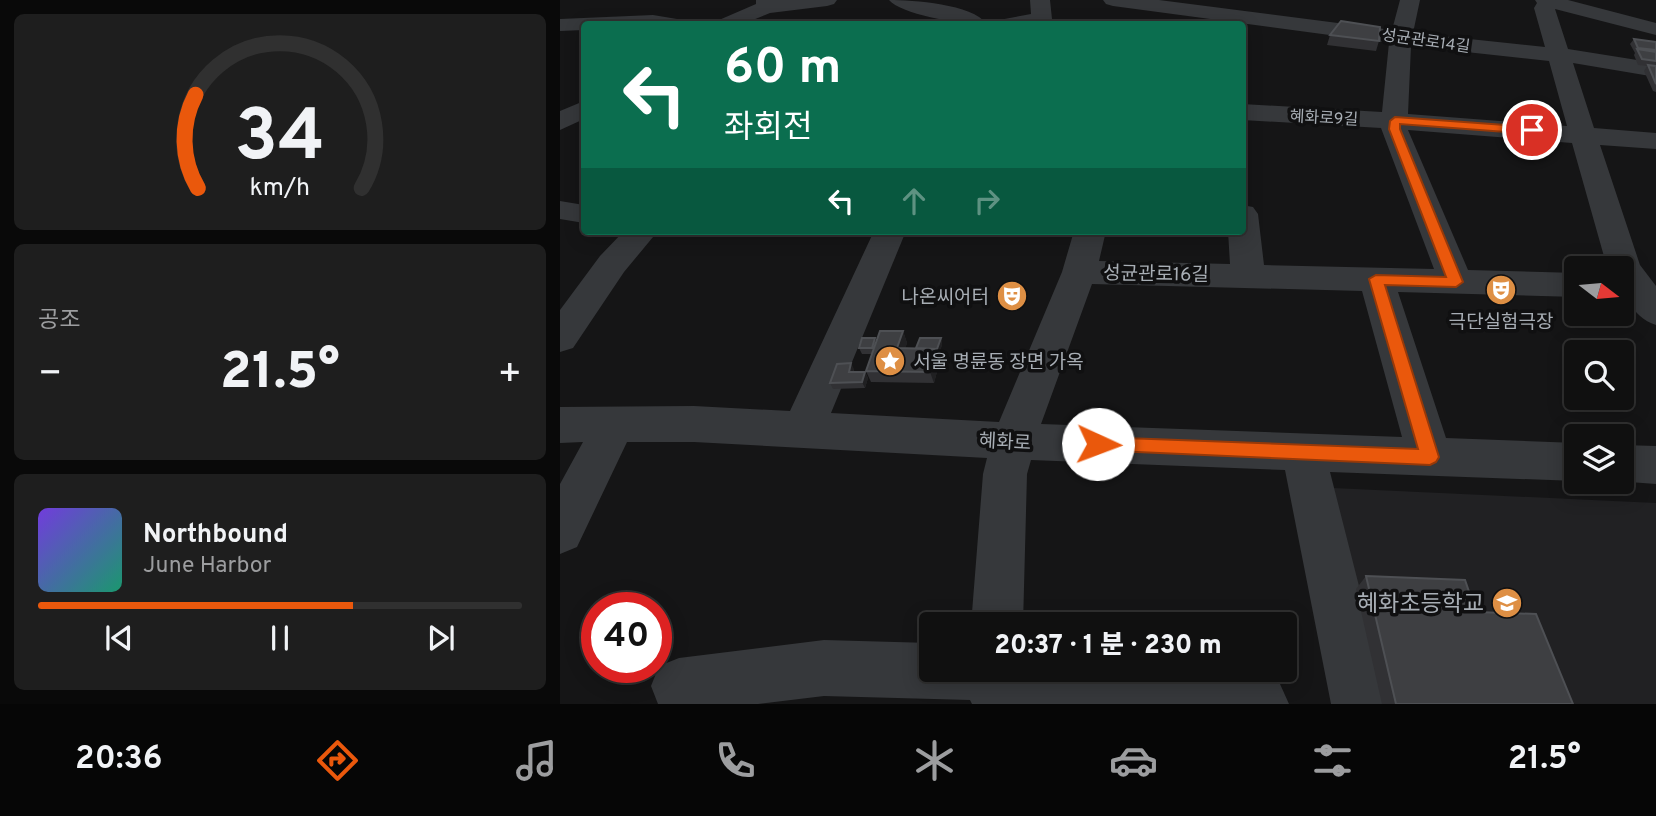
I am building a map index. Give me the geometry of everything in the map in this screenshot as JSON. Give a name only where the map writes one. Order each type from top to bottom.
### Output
[{"type":"street","points":[[593,21],[606,0]]},
{"type":"street","points":[[645,21],[657,0]]},
{"type":"street","points":[[732,21],[766,4],[827,0]]},
{"type":"street","points":[[900,0],[909,5],[961,15],[971,21]]},
{"type":"street","points":[[1028,21],[1042,19],[1040,0]]},
{"type":"street","name":"성균관로14길","points":[[1113,0],[1181,5],[1278,22],[1647,68]]},
{"type":"street","points":[[1278,22],[1287,0]]},
{"type":"street","points":[[1410,0],[1401,37],[1394,129],[1456,282]]},
{"type":"street","points":[[1643,294],[1624,267],[1584,135],[1568,57],[1544,8],[1549,0],[1656,29]]},
{"type":"street","points":[[1161,21],[1181,5]]},
{"type":"street","points":[[560,26],[581,24]]},
{"type":"street","points":[[1600,37],[1656,43]]},
{"type":"street","points":[[1624,40],[1647,68],[1649,93],[1656,93]]},
{"type":"street","points":[[560,122],[581,111]]},
{"type":"street","name":"혜화로9길","points":[[1246,112],[1656,141]]},
{"type":"street","points":[[560,210],[581,214]]},
{"type":"street","points":[[560,338],[612,264],[638,235]]},
{"type":"street","points":[[803,430],[888,235]]},
{"type":"street","points":[[1079,272],[1089,235]]},
{"type":"street","points":[[1244,235],[1248,275]]},
{"type":"street","name":"성균관로16길","points":[[998,612],[1005,474],[1013,441],[1079,272],[1564,285]]},
{"type":"street","points":[[1376,279],[1430,457]]},
{"type":"street","points":[[560,531],[615,424]]},
{"type":"street","name":"혜화로","points":[[560,425],[694,424],[1013,441],[1564,462]]},
{"type":"street","points":[[1303,452],[1360,704]]},
{"type":"street","points":[[1634,464],[1656,465]]},
{"type":"street","points":[[679,686],[824,668],[919,671]]},
{"type":"street","points":[[1072,682],[1260,704]]},
{"type":"shaded area","name":"혜화초등학교","points":[[1333,488],[1656,503],[1656,704],[1381,704]]},
{"type":"building","points":[[1341,21],[1380,27],[1379,41],[1330,35]]},
{"type":"building","points":[[1634,39],[1656,42],[1656,50],[1638,48]]},
{"type":"building","points":[[1637,49],[1656,52],[1656,61],[1642,59]]},
{"type":"building","points":[[1648,65],[1656,66],[1656,84]]},
{"type":"building","points":[[880,331],[903,331],[897,348],[936,349],[930,372],[866,371]]},
{"type":"building","points":[[862,338],[875,338],[872,348],[859,348]]},
{"type":"building","points":[[920,338],[941,338],[937,349],[916,348]]},
{"type":"building","points":[[851,363],[849,372],[865,372],[862,382],[830,383],[837,364]]},
{"type":"building","points":[[1366,576],[1465,580],[1476,612],[1536,614],[1573,704],[1396,704]]},
{"type":"place","name":"극단실험극장","points":[[1501,290]]},
{"type":"place","name":"나온씨어터","points":[[1012,296]]},
{"type":"place","name":"서울 명륜동 장면 가옥","points":[[890,361]]},
{"type":"place","name":"혜화초등학교","points":[[1507,603]]},
{"type":"route","points":[[1098,444],[1430,457],[1376,279],[1456,282],[1394,129],[1395,121],[1532,130]]}]
